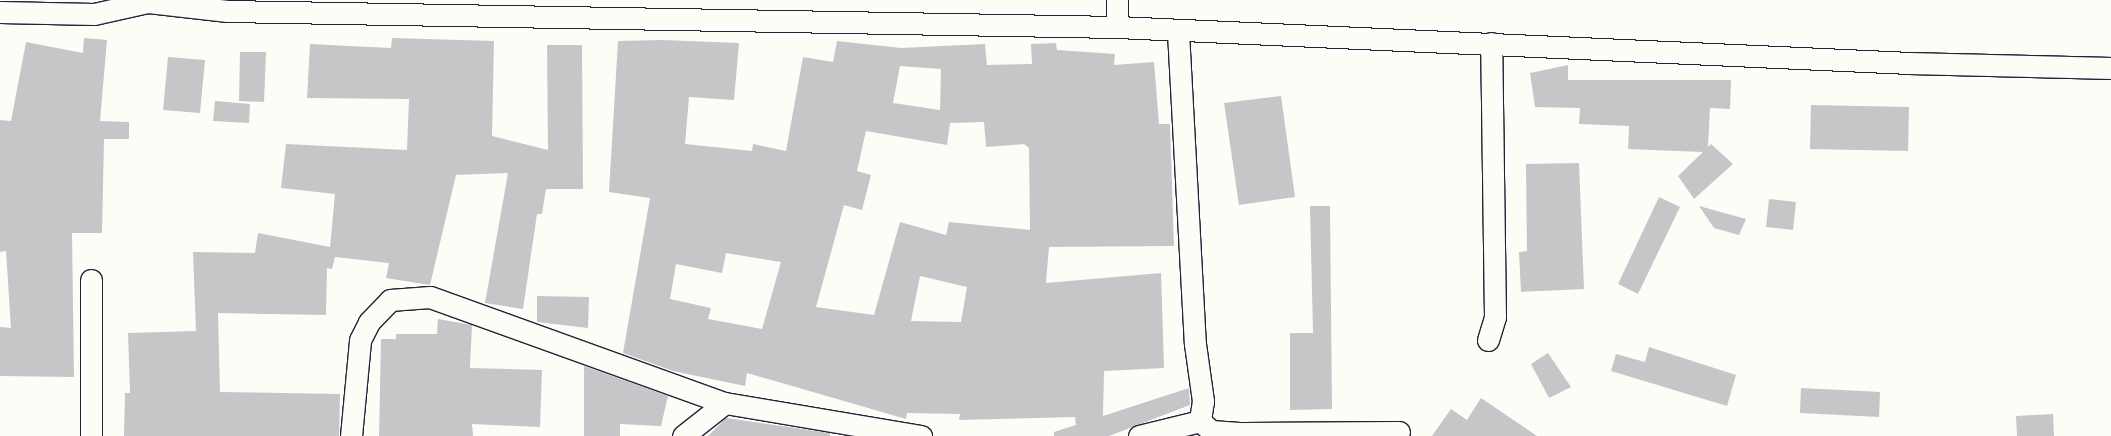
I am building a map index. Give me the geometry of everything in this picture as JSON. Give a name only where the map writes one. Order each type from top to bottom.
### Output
[{"type":"street","points":[[1117,0],[1117,27]]},
{"type":"street","points":[[0,12],[94,14],[148,2],[227,10],[1117,27],[1178,32],[2111,68]]},
{"type":"street","points":[[1178,32],[1196,344],[1203,402],[1200,421]]},
{"type":"street","points":[[1488,340],[1495,317],[1491,43]]},
{"type":"street","points":[[91,280],[91,436]]},
{"type":"street","points":[[350,436],[360,340],[369,322],[390,300],[430,297],[725,403],[921,436]]},
{"type":"street","points":[[683,436],[725,403]]},
{"type":"street","points":[[1200,421],[1211,430],[1242,433],[1399,432]]},
{"type":"street","points":[[1139,436],[1200,421]]},
{"type":"building","points":[[84,38],[107,40],[100,121],[129,122],[129,139],[104,139],[102,233],[72,233],[74,377],[0,376],[0,327],[11,328],[6,251],[0,252],[0,120],[11,121],[26,42],[83,53]]},
{"type":"building","points":[[392,38],[494,41],[492,136],[548,150],[547,45],[582,45],[583,189],[546,189],[542,214],[537,214],[523,309],[485,303],[508,173],[456,175],[430,285],[386,278],[389,263],[335,257],[332,269],[327,268],[326,315],[218,313],[220,392],[340,394],[339,436],[124,436],[125,393],[130,393],[128,333],[196,331],[193,252],[255,253],[258,233],[330,247],[335,194],[281,188],[286,144],[407,150],[409,99],[307,98],[310,44],[391,48]]},
{"type":"building","points":[[663,40],[739,43],[734,100],[689,97],[685,144],[752,151],[753,144],[786,151],[803,57],[833,62],[837,41],[901,48],[985,44],[987,65],[1032,64],[1031,44],[1056,43],[1057,50],[1115,54],[1114,65],[1154,62],[1159,124],[1170,124],[1174,246],[1049,247],[1046,283],[1161,273],[1164,368],[1104,371],[1103,416],[1189,388],[1190,405],[1109,436],[1054,436],[1054,432],[1076,425],[1075,417],[959,420],[960,414],[907,413],[906,419],[747,373],[745,386],[673,371],[623,353],[650,198],[609,192],[618,41]],"holes":[[[900,66],[941,69],[940,110],[893,103]],[[984,122],[986,147],[1024,144],[1029,148],[1030,230],[949,222],[946,235],[900,222],[874,315],[816,307],[844,205],[862,210],[871,175],[857,171],[866,131],[947,145],[950,123]],[[726,253],[781,262],[762,329],[708,319],[711,308],[670,299],[676,264],[722,273]],[[920,276],[967,287],[961,322],[911,321]]]},
{"type":"building","points":[[240,52],[266,52],[264,102],[239,101]]},
{"type":"building","points":[[168,57],[205,60],[200,113],[163,110]]},
{"type":"building","points":[[1568,65],[1568,80],[1731,80],[1730,109],[1710,108],[1708,147],[1711,144],[1733,164],[1694,199],[1678,176],[1703,152],[1628,149],[1629,126],[1579,124],[1580,108],[1535,107],[1530,73]]},
{"type":"building","points":[[1281,96],[1295,197],[1239,205],[1224,103]]},
{"type":"building","points":[[215,101],[250,104],[249,123],[213,121]]},
{"type":"building","points":[[1811,105],[1909,107],[1908,151],[1810,149]]},
{"type":"building","points":[[1579,163],[1584,289],[1521,292],[1519,252],[1527,251],[1526,164]]},
{"type":"building","points":[[1659,197],[1680,207],[1638,294],[1618,284]]},
{"type":"building","points":[[1769,199],[1796,202],[1793,230],[1766,227]]},
{"type":"building","points":[[1310,206],[1330,206],[1332,409],[1290,410],[1290,333],[1313,333]]},
{"type":"building","points":[[1699,206],[1746,219],[1739,235],[1714,228]]},
{"type":"building","points":[[537,296],[589,297],[588,328],[537,322]]},
{"type":"building","points":[[438,319],[472,325],[470,368],[542,370],[540,427],[472,424],[473,436],[379,436],[381,339],[396,339],[396,334],[437,334]]},
{"type":"building","points":[[1649,347],[1736,375],[1727,406],[1611,371],[1616,354],[1645,362]]},
{"type":"building","points":[[1548,353],[1571,387],[1549,398],[1531,364]]},
{"type":"building","points":[[584,366],[668,396],[661,426],[620,424],[620,436],[584,436]]},
{"type":"building","points":[[1801,388],[1880,392],[1879,417],[1800,413]]},
{"type":"building","points":[[1481,398],[1537,436],[1432,436],[1451,409],[1467,420]]},
{"type":"building","points":[[2053,414],[2054,436],[2017,436],[2016,416]]},
{"type":"building","points":[[726,418],[830,433],[830,436],[708,436]]}]
